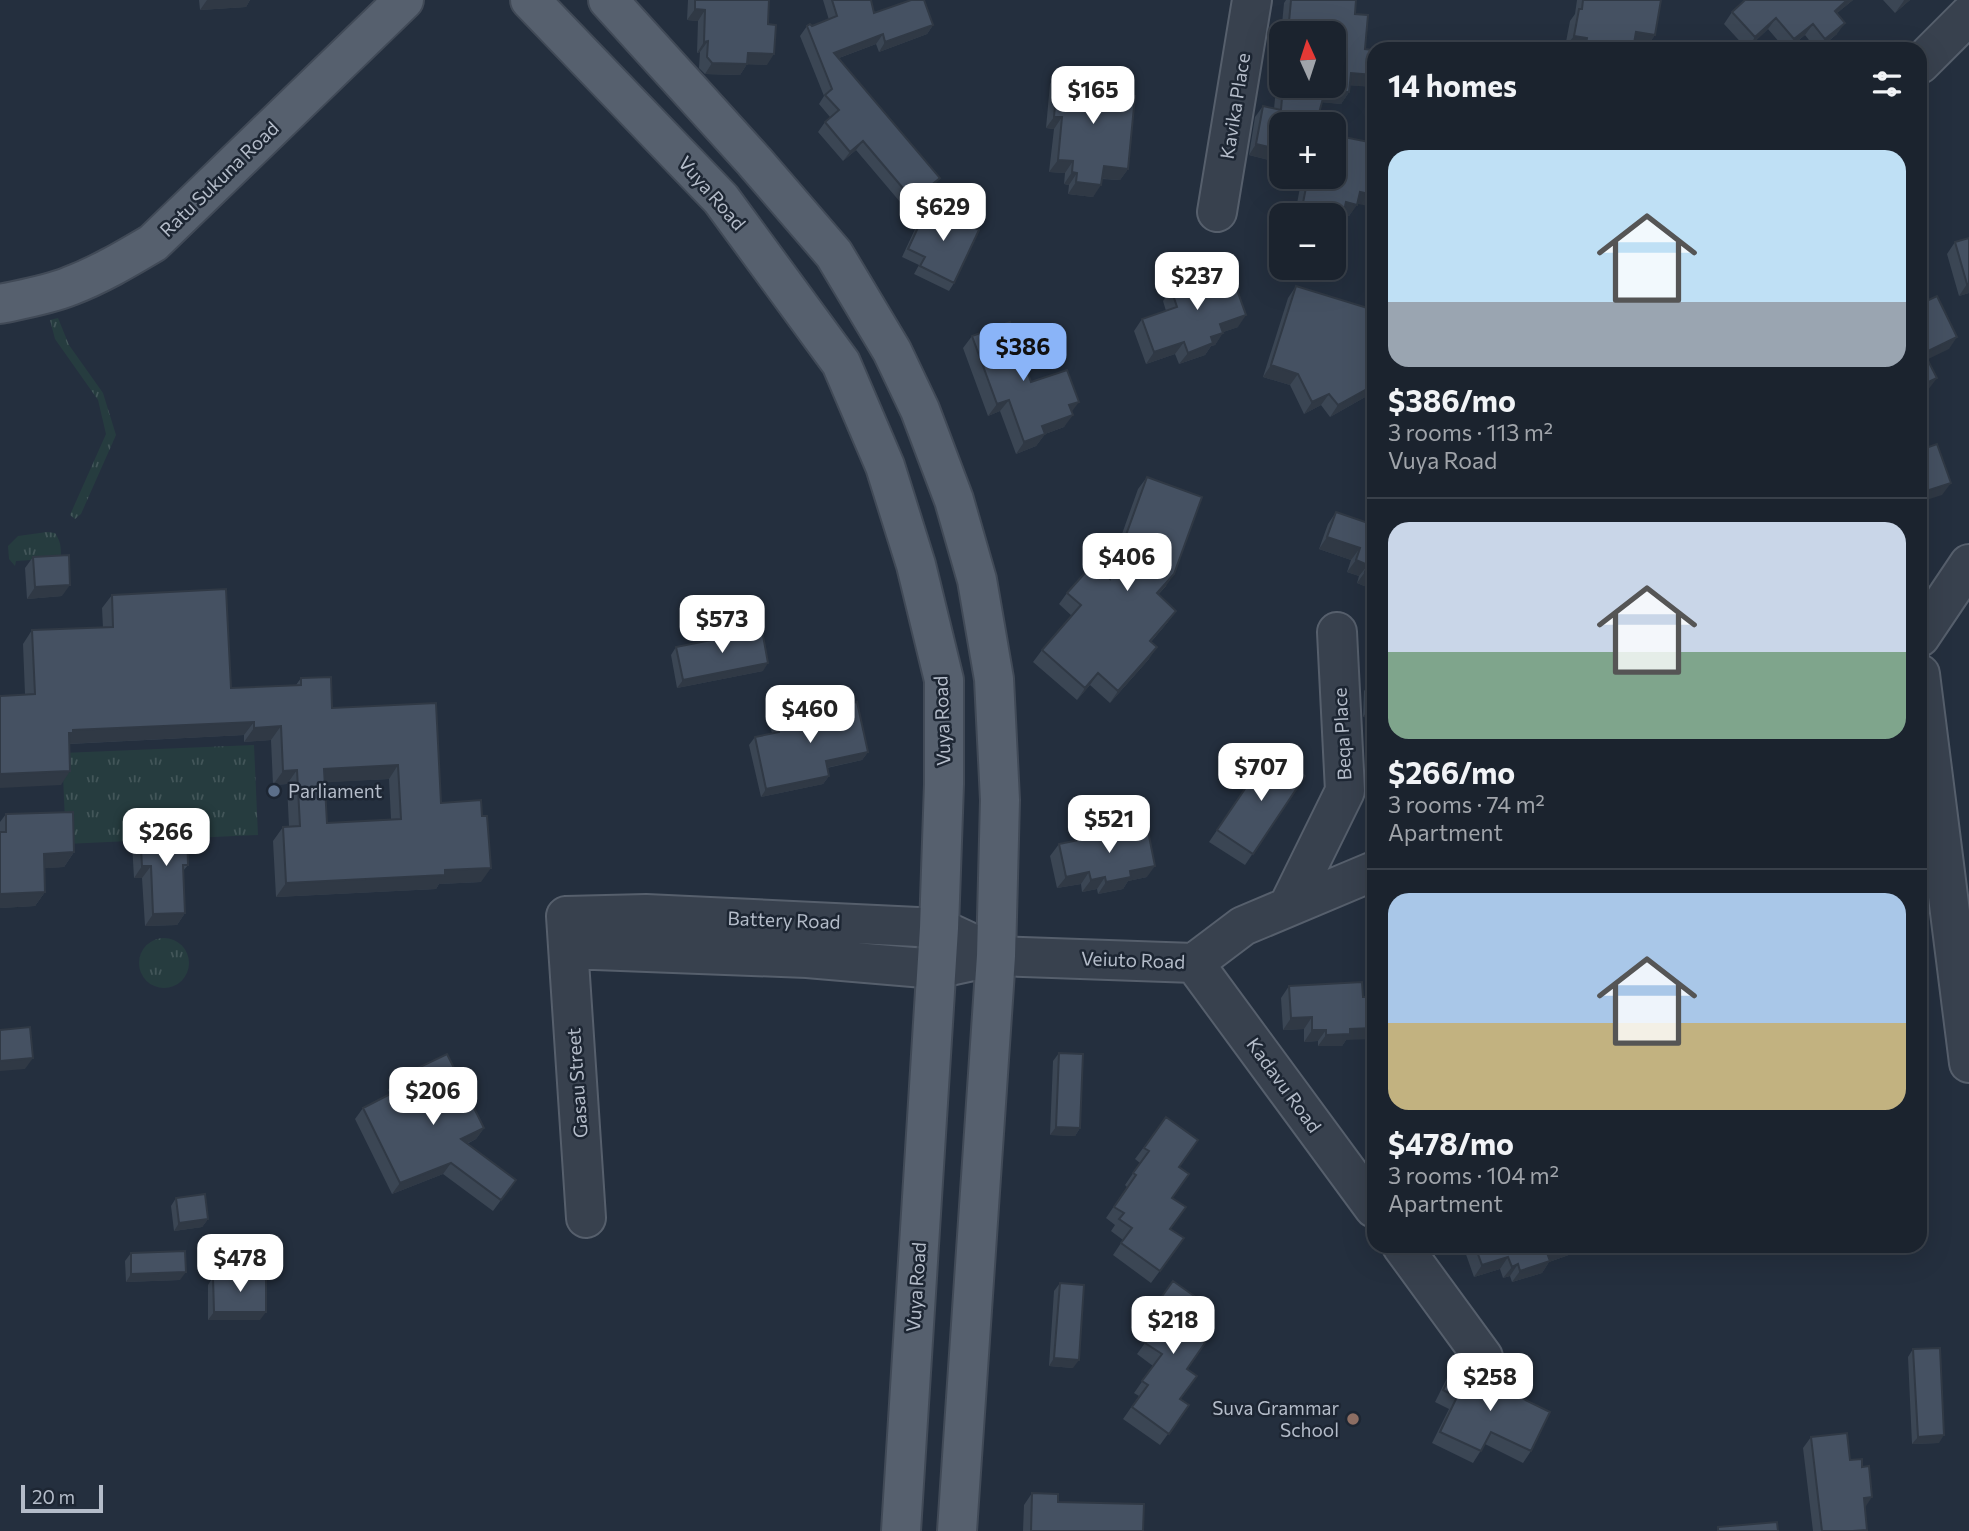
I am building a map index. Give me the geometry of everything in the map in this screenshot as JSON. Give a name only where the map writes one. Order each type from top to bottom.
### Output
[{"type":"main road","name":"Ratu Sukuna Road","points":[[0,304],[68,287],[113,267],[153,243],[404,0]]},
{"type":"main road","name":"Vuya Road","points":[[530,0],[721,199],[841,363],[885,466],[916,565],[944,680],[939,928],[901,1531]]},
{"type":"main road","points":[[608,0],[834,254],[892,351],[920,410],[954,500],[976,580],[994,679],[1000,800],[996,956],[957,1531]]},
{"type":"street","name":"Kavika Place","points":[[1217,212],[1252,0]]},
{"type":"street","points":[[1927,57],[1969,15]]},
{"type":"street","points":[[1927,627],[1969,564]]},
{"type":"street","name":"Beqa Place","points":[[1288,907],[1345,791],[1337,632]]},
{"type":"street","points":[[1927,726],[1966,1015],[1969,1063]]},
{"type":"street","name":"Veiuto Road","points":[[996,956],[1194,962],[1242,926],[1367,874]]},
{"type":"street","name":"Battery Road","points":[[567,932],[646,914],[939,928],[996,956]]},
{"type":"street","name":"Battery Road","points":[[567,932],[936,969],[996,956]]},
{"type":"street","name":"Gasau Street","points":[[567,932],[586,1218]]},
{"type":"street","name":"Kadavu Road","points":[[1194,962],[1367,1198]]},
{"type":"street","points":[[1407,1253],[1483,1357]]},
{"type":"green space","points":[[58,318],[69,345],[103,393],[116,435],[81,514],[75,519],[70,515],[106,434],[98,400],[55,339],[50,320]]},
{"type":"green space","points":[[47,532],[57,536],[61,558],[16,561],[15,566],[9,559],[8,546],[18,536]]},
{"type":"green space","points":[[254,745],[258,835],[66,844],[62,753]]},
{"type":"green space","points":[[164,938],[182,945],[189,963],[182,981],[164,988],[146,981],[139,963],[146,945]]},
{"type":"building","points":[[695,0],[769,0],[768,24],[776,25],[774,54],[748,53],[747,64],[712,63],[707,57],[708,41],[704,42],[705,10],[695,9]]},
{"type":"building","points":[[832,0],[871,0],[874,13],[911,0],[924,0],[933,25],[885,42],[883,34],[834,53],[940,178],[913,200],[863,141],[850,152],[825,122],[839,110],[825,95],[832,89],[807,26],[837,16]]},
{"type":"building","points":[[1291,0],[1356,0],[1355,14],[1368,15],[1365,49],[1367,74],[1351,73],[1349,92],[1346,92],[1346,21],[1289,21]]},
{"type":"building","points":[[1583,0],[1661,0],[1655,35],[1636,32],[1634,42],[1586,42],[1587,38],[1574,36],[1579,9],[1582,9]]},
{"type":"building","points":[[1745,0],[1847,0],[1835,11],[1845,23],[1825,39],[1813,24],[1794,39],[1776,18],[1755,37],[1732,12]]},
{"type":"building","points":[[1058,72],[1109,77],[1108,93],[1135,96],[1128,169],[1104,166],[1101,185],[1076,182],[1077,173],[1072,172],[1073,161],[1058,160],[1062,117],[1054,117]]},
{"type":"building","points":[[1282,98],[1323,98],[1319,112],[1269,112],[1269,147],[1256,144],[1263,106],[1281,110]]},
{"type":"building","points":[[1346,137],[1367,142],[1367,194],[1360,192],[1357,205],[1346,202],[1303,203],[1306,189],[1346,189]]},
{"type":"building","points":[[928,206],[979,230],[954,283],[920,266],[925,257],[908,249]]},
{"type":"building","points":[[1969,238],[1969,284],[1967,284],[1955,242]]},
{"type":"building","points":[[1227,262],[1246,315],[1220,324],[1223,333],[1211,337],[1213,343],[1188,353],[1184,342],[1154,352],[1142,319],[1177,307],[1171,289],[1202,278],[1200,271]]},
{"type":"building","points":[[1296,286],[1367,308],[1367,389],[1338,405],[1329,394],[1312,402],[1298,374],[1271,365]]},
{"type":"building","points":[[1937,296],[1957,337],[1927,352],[1927,301]]},
{"type":"building","points":[[1010,322],[1031,382],[1067,370],[1079,402],[1069,405],[1073,415],[1042,426],[1045,434],[1024,442],[1009,400],[997,404],[972,336]]},
{"type":"building","points":[[1927,359],[1937,378],[1927,383]]},
{"type":"building","points":[[1937,444],[1951,483],[1927,491],[1927,448]]},
{"type":"building","points":[[1147,477],[1202,497],[1174,574],[1157,593],[1176,611],[1150,641],[1157,647],[1118,691],[1098,673],[1085,688],[1042,650],[1081,605],[1067,593],[1093,564],[1110,579]]},
{"type":"building","points":[[1336,512],[1367,523],[1367,565],[1356,560],[1360,548],[1327,537]]},
{"type":"building","points":[[69,555],[70,585],[35,587],[33,557]]},
{"type":"building","points":[[226,589],[231,688],[301,685],[301,678],[331,677],[332,708],[436,703],[441,803],[481,800],[482,816],[487,816],[491,868],[445,870],[445,875],[286,883],[283,827],[300,826],[297,770],[283,771],[281,726],[254,728],[254,722],[73,730],[73,733],[69,733],[70,771],[0,774],[0,696],[35,694],[32,630],[113,627],[112,595]],"holes":[[[398,765],[401,819],[327,823],[324,769]]]},
{"type":"building","points":[[762,630],[768,663],[683,680],[676,647]]},
{"type":"building","points":[[857,702],[868,752],[826,761],[829,776],[766,789],[755,737],[779,732],[776,719]]},
{"type":"building","points":[[1270,752],[1305,776],[1253,854],[1217,830]]},
{"type":"building","points":[[73,812],[74,852],[44,854],[45,892],[0,894],[0,832],[6,832],[6,814]]},
{"type":"building","points":[[1147,826],[1155,866],[1130,871],[1131,877],[1106,882],[1105,877],[1091,880],[1089,872],[1066,877],[1059,844]]},
{"type":"building","points":[[187,829],[188,865],[183,865],[185,913],[153,914],[151,866],[142,866],[140,831]]},
{"type":"building","points":[[1362,982],[1363,997],[1367,997],[1367,1028],[1350,1029],[1350,1034],[1326,1035],[1326,1030],[1312,1030],[1312,1017],[1291,1018],[1289,986]]},
{"type":"building","points":[[30,1027],[33,1058],[0,1061],[0,1030]]},
{"type":"building","points":[[1059,1053],[1083,1054],[1080,1128],[1056,1127]]},
{"type":"building","points":[[447,1054],[484,1128],[461,1139],[516,1180],[501,1200],[451,1163],[400,1183],[363,1108],[400,1089],[395,1079]]},
{"type":"building","points":[[1166,1117],[1198,1140],[1179,1167],[1189,1174],[1172,1198],[1186,1207],[1170,1229],[1184,1238],[1160,1271],[1121,1243],[1132,1228],[1119,1219],[1124,1213],[1114,1207],[1149,1151],[1144,1148]]},
{"type":"building","points":[[205,1194],[208,1219],[179,1223],[176,1198]]},
{"type":"building","points":[[185,1251],[186,1272],[131,1274],[131,1253]]},
{"type":"building","points":[[1478,1253],[1547,1253],[1550,1261],[1520,1271],[1518,1264],[1512,1267],[1508,1257],[1482,1265]]},
{"type":"building","points":[[213,1277],[266,1277],[266,1312],[214,1312]]},
{"type":"building","points":[[1173,1281],[1214,1310],[1196,1336],[1205,1343],[1187,1369],[1197,1376],[1180,1399],[1189,1405],[1169,1434],[1132,1407],[1148,1385],[1142,1381],[1162,1354],[1145,1343],[1161,1321],[1150,1313]]},
{"type":"building","points":[[1060,1283],[1084,1285],[1079,1360],[1054,1358]]},
{"type":"building","points":[[1940,1348],[1944,1435],[1918,1437],[1913,1349]]},
{"type":"building","points":[[1456,1366],[1550,1412],[1531,1451],[1491,1432],[1481,1451],[1440,1432],[1457,1397],[1443,1390]]},
{"type":"building","points":[[1847,1433],[1850,1460],[1862,1459],[1862,1467],[1869,1466],[1872,1497],[1864,1498],[1867,1530],[1822,1531],[1811,1437]]},
{"type":"building","points":[[1032,1493],[1058,1494],[1058,1502],[1144,1504],[1143,1531],[1031,1531]]},
{"type":"building","points":[[1777,1522],[1778,1531],[1718,1531],[1718,1527]]},
{"type":"place","name":"Parliament","points":[[274,791]]},
{"type":"place","name":"Suva Grammar School","points":[[1353,1419]]}]
